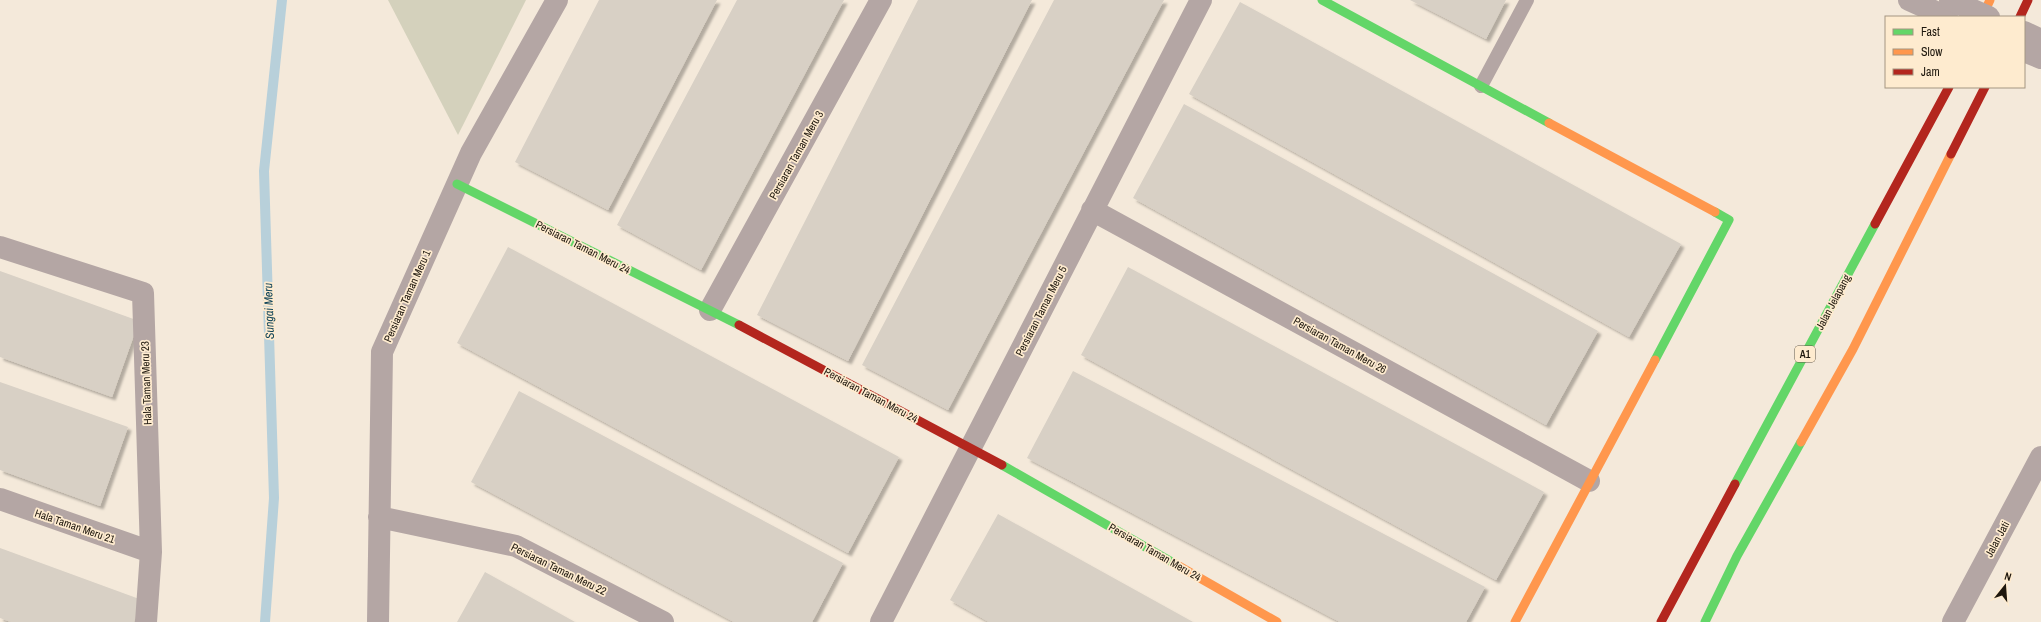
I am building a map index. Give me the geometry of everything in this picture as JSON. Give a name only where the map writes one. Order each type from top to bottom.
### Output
[{"type":"street","name":"Persiaran Taman Meru 1","points":[[378,622],[382,352],[471,153],[557,0]]},
{"type":"street","name":"Persiaran Taman Meru 3","points":[[710,310],[881,0]]},
{"type":"street","name":"Persiaran Taman Meru 5","points":[[881,622],[972,448],[1092,210],[1201,0]]},
{"type":"street","points":[[1322,0],[1729,220],[1515,622]]},
{"type":"street","points":[[1909,0],[1945,16]]},
{"type":"street","points":[[1950,0],[1987,16]]},
{"type":"street","points":[[1982,16],[1990,0]]},
{"type":"street","points":[[2020,16],[2028,0]]},
{"type":"street","name":"Jalan Jelapang","points":[[1662,622],[1948,88]]},
{"type":"street","points":[[1705,622],[1737,556],[1853,349],[1984,88]]},
{"type":"street","name":"Persiaran Taman Meru 24","points":[[457,184],[710,310],[972,448],[1277,622]]},
{"type":"street","name":"Persiaran Taman Meru 26","points":[[1092,210],[1589,481]]},
{"type":"street","name":"Hala Taman Meru 23","points":[[0,247],[143,293],[151,552],[146,622]]},
{"type":"street","name":"Jalan Jati","points":[[1953,622],[2041,457]]},
{"type":"street","name":"Hala Taman Meru 21","points":[[0,499],[151,552]]},
{"type":"street","name":"Persiaran Taman Meru 22","points":[[379,516],[516,546],[663,622]]},
{"type":"lane","points":[[1481,86],[1526,0]]},
{"type":"shaded area","points":[[388,0],[526,0],[458,135]]},
{"type":"building","points":[[599,0],[717,0],[608,210],[515,162]]},
{"type":"building","points":[[737,0],[844,0],[701,270],[617,225]]},
{"type":"building","points":[[918,0],[1032,0],[848,361],[757,315]]},
{"type":"building","points":[[1054,0],[1164,0],[948,410],[862,365]]},
{"type":"building","points":[[1410,0],[1506,0],[1486,39]]},
{"type":"building","points":[[1240,2],[1681,244],[1629,337],[1189,94]]},
{"type":"building","points":[[1184,104],[1598,331],[1546,425],[1133,198]]},
{"type":"building","points":[[508,247],[899,457],[848,553],[457,343]]},
{"type":"building","points":[[1128,267],[1544,492],[1496,580],[1081,355]]},
{"type":"building","points":[[0,271],[139,321],[112,397],[0,357]]},
{"type":"building","points":[[1073,371],[1485,587],[1466,622],[1340,622],[1027,458]]},
{"type":"building","points":[[0,382],[128,427],[100,506],[0,470]]},
{"type":"building","points":[[519,391],[843,563],[812,622],[734,622],[471,482]]},
{"type":"building","points":[[998,514],[1193,622],[989,622],[950,600]]},
{"type":"building","points":[[0,548],[142,600],[134,622],[11,622],[0,618]]},
{"type":"building","points":[[485,572],[575,622],[457,622]]},
{"type":"waterway","name":"Sungai Meru","points":[[265,622],[274,498],[264,171],[282,0]]},
{"type":"traffic: fast","points":[[1322,0],[1549,123]]},
{"type":"traffic: fast","points":[[457,184],[739,325]]},
{"type":"traffic: fast","points":[[1655,360],[1729,220],[1715,212]]},
{"type":"traffic: fast","points":[[1735,484],[1875,224]]},
{"type":"traffic: fast","points":[[1705,622],[1737,556],[1801,442]]},
{"type":"traffic: fast","points":[[1002,465],[1177,565]]},
{"type":"traffic: slow","points":[[1982,16],[1990,0]]},
{"type":"traffic: slow","points":[[1549,123],[1715,212]]},
{"type":"traffic: slow","points":[[1801,442],[1853,349],[1951,154]]},
{"type":"traffic: slow","points":[[1515,622],[1655,360]]},
{"type":"traffic: slow","points":[[1177,565],[1277,622]]},
{"type":"traffic: jam","points":[[2020,16],[2028,0]]},
{"type":"traffic: jam","points":[[1875,224],[1948,88]]},
{"type":"traffic: jam","points":[[1951,154],[1984,88]]},
{"type":"traffic: jam","points":[[739,325],[1002,465]]},
{"type":"traffic: jam","points":[[1661,622],[1735,484]]}]
